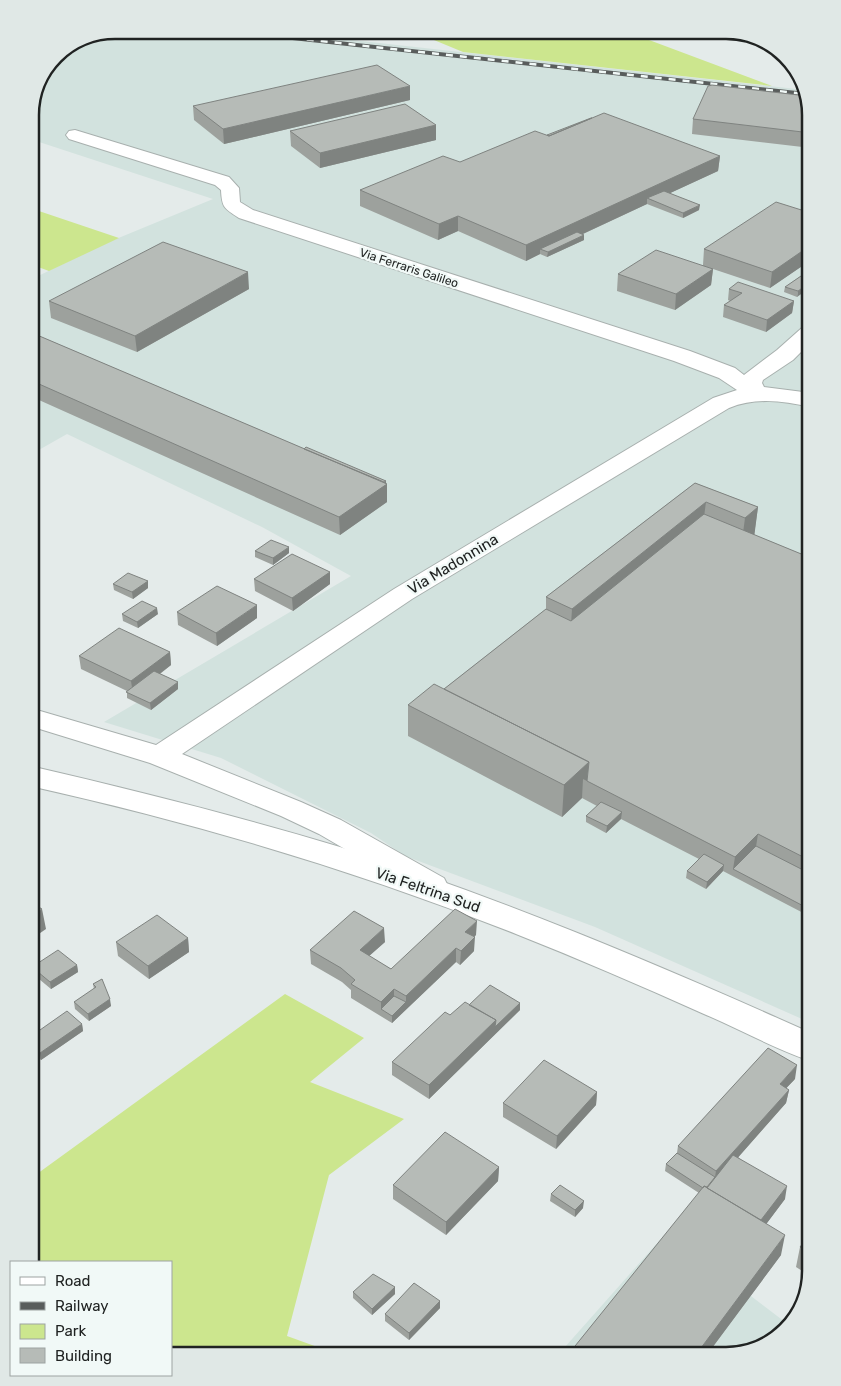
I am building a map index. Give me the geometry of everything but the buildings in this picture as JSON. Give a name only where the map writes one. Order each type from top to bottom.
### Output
[{"type":"street","name":"Via Ferraris Galileo","points":[[75,135],[222,181],[230,188],[231,204],[246,214],[682,356],[727,373],[757,394]]},
{"type":"street","points":[[802,339],[785,355],[753,377],[751,383],[757,394],[782,394],[802,398]]},
{"type":"street","name":"Via Madonnina","points":[[160,756],[403,594],[721,404],[733,398],[757,394]]},
{"type":"street","points":[[39,720],[160,756],[291,809],[330,827],[450,896]]},
{"type":"street","name":"Via Feltrina Sud","points":[[39,778],[240,828],[450,896],[590,950],[802,1044]]},
{"type":"shaded area","points":[[343,39],[797,89],[801,100],[802,115],[802,1019],[595,927],[405,856],[371,833],[221,758],[104,722],[351,576],[262,527],[67,434],[39,450],[39,276],[104,244],[213,199],[39,142],[41,95],[55,69],[77,49],[100,40]]},
{"type":"shaded area","points":[[667,1232],[783,1321],[760,1339],[741,1346],[565,1347]]},
{"type":"green space","points":[[432,39],[646,39],[772,86],[463,52]]},
{"type":"green space","points":[[39,211],[119,238],[49,271],[39,267]]},
{"type":"green space","points":[[285,994],[364,1038],[310,1082],[404,1119],[329,1175],[287,1336],[317,1347],[172,1347],[172,1261],[39,1261],[39,1172]]},
{"type":"railway","points":[[302,39],[799,93]]}]
